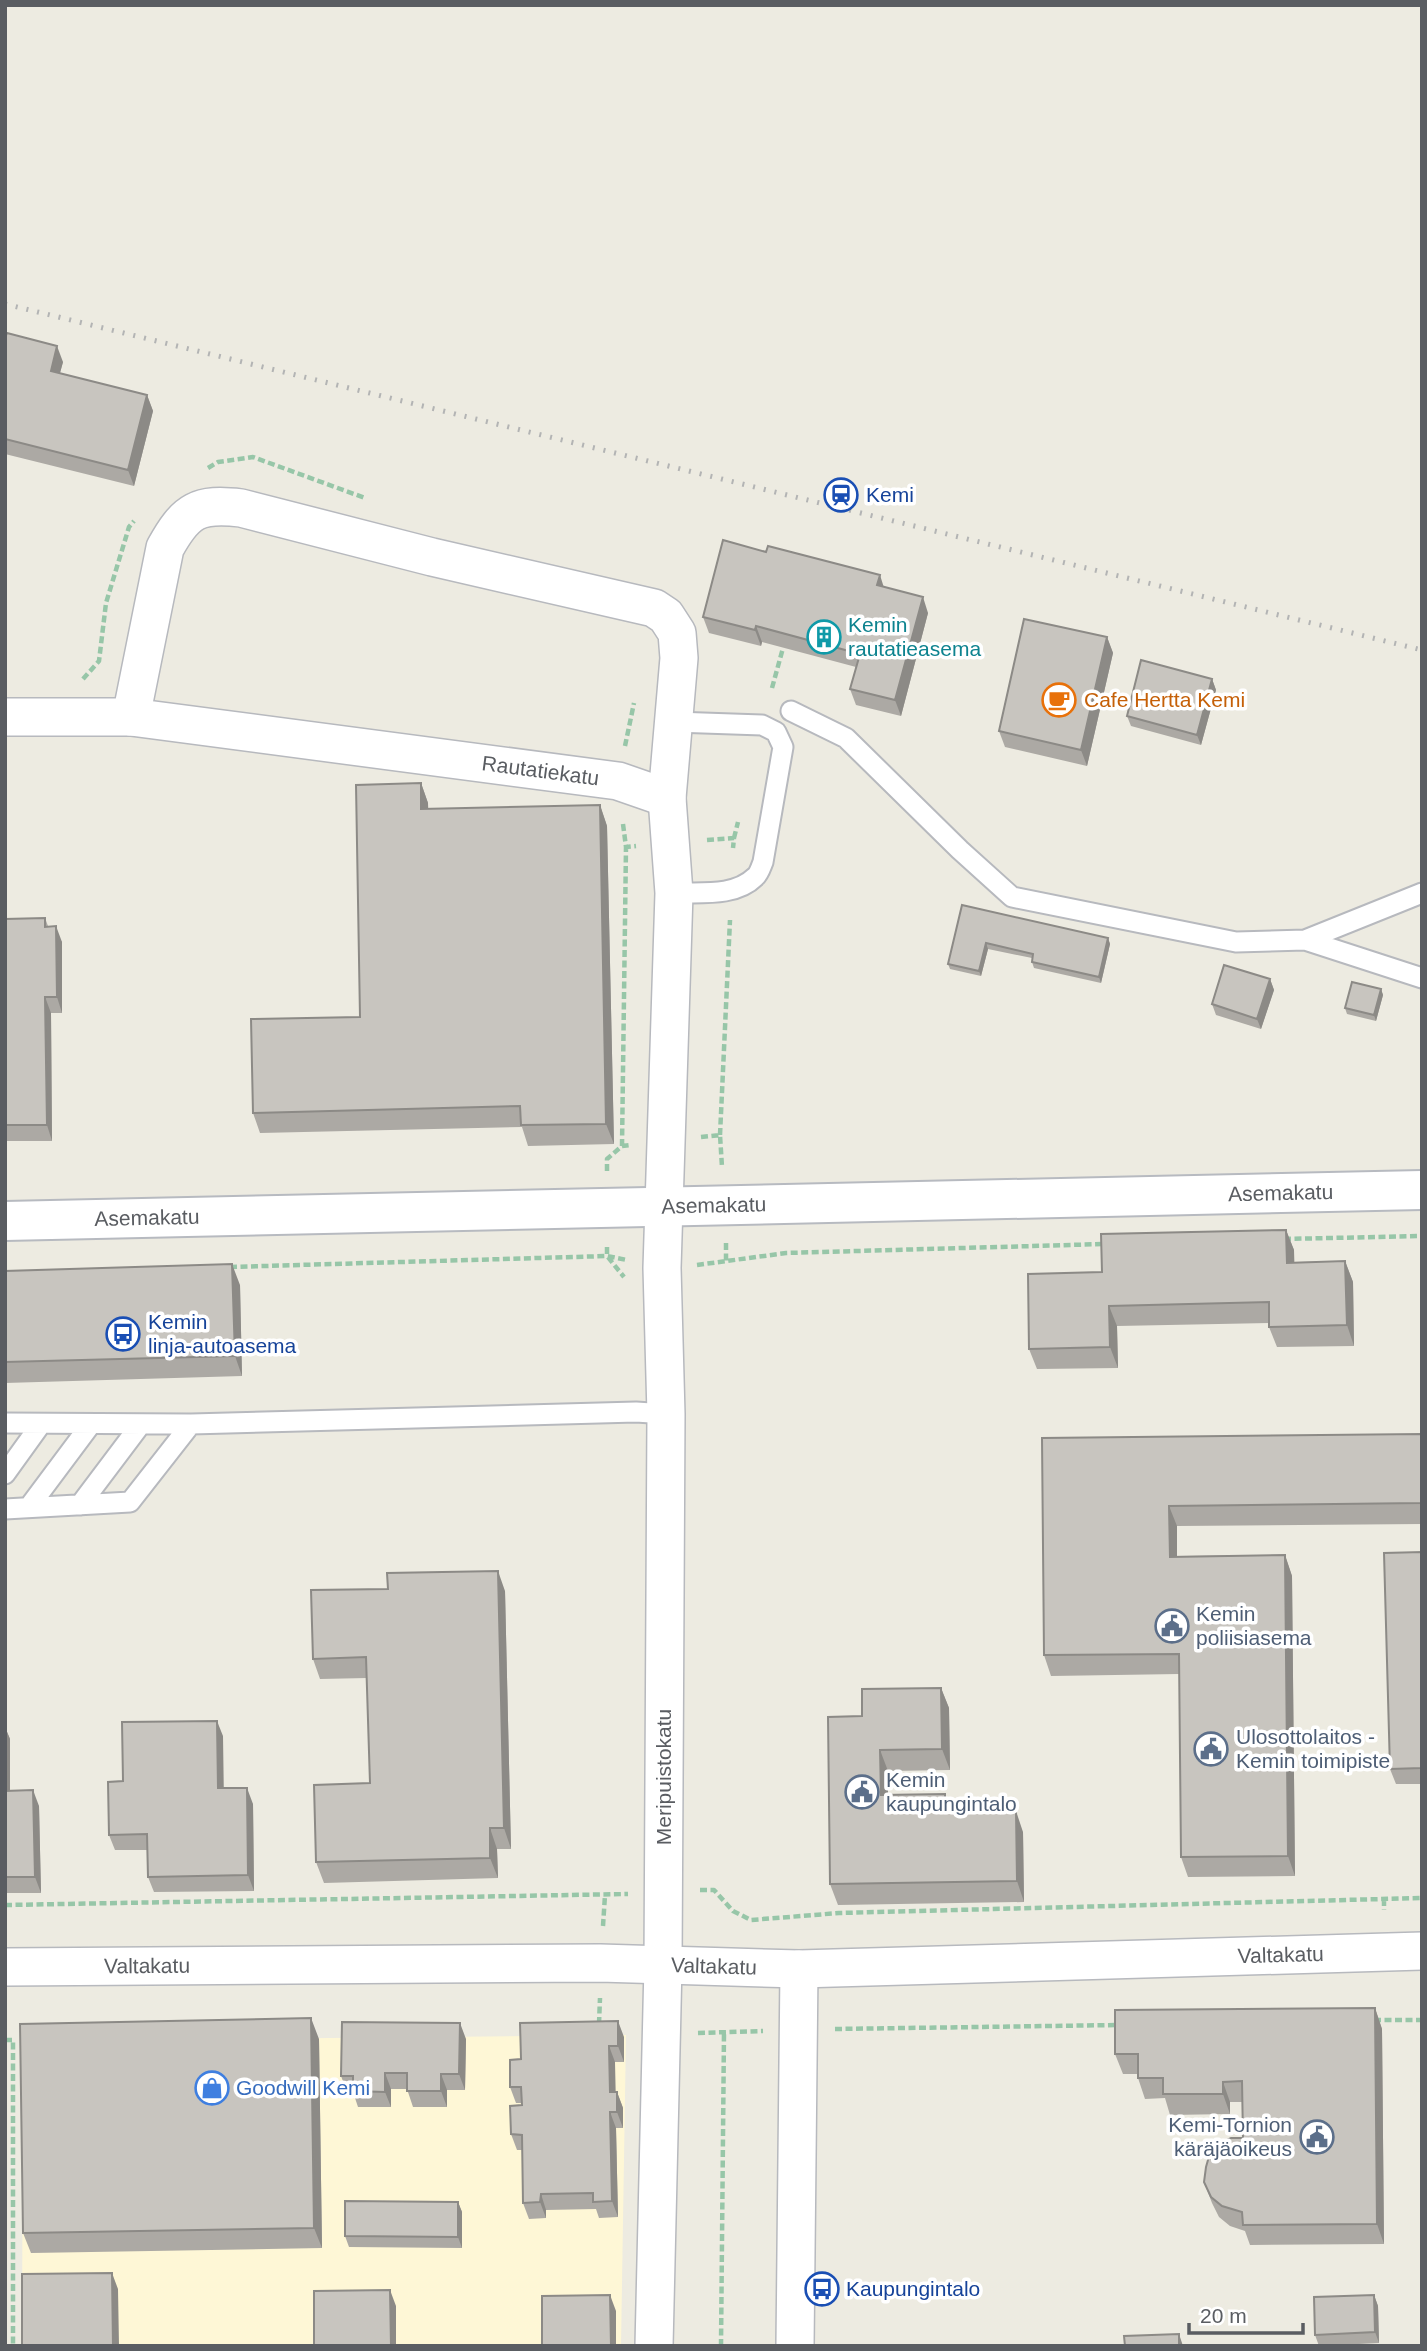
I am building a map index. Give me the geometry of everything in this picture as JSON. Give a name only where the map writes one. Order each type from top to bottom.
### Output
[{"type":"main road","name":"Asemakatu","points":[[5,1221],[663,1207],[724,1203],[1422,1190]]},
{"type":"street","points":[[131,717],[165,548],[177,526],[194,512],[215,505],[241,508],[432,557],[654,608],[666,616],[677,633],[679,658],[667,797],[674,893],[663,1207]]},
{"type":"street","name":"Rautatiekatu","points":[[5,717],[131,717],[618,781],[667,797]]},
{"type":"street","name":"Meripuistokatu","points":[[654,2346],[663,1965],[666,1413],[663,1207]]},
{"type":"street","name":"Valtakatu","points":[[5,1967],[587,1964],[799,1969],[1422,1951]]},
{"type":"street","points":[[795,2346],[799,1969]]},
{"type":"lane","points":[[791,711],[846,738],[1012,897],[1236,942],[1305,940],[1422,978]]},
{"type":"lane","points":[[674,722],[762,725],[776,732],[783,747],[763,862],[756,877],[738,887],[718,892],[674,893]]},
{"type":"lane","points":[[1305,940],[1422,893]]},
{"type":"lane","points":[[5,1423],[141,1424],[666,1413]]},
{"type":"lane","points":[[5,1509],[130,1502],[191,1423]]},
{"type":"lane","points":[[5,1474],[41,1424]]},
{"type":"lane","points":[[29,1507],[91,1424]]},
{"type":"lane","points":[[80,1504],[141,1424]]},
{"type":"path","points":[[622,1146],[626,847]]},
{"type":"path","points":[[1282,1240],[1422,1236]]},
{"type":"path","points":[[222,1267],[607,1256],[662,1268],[726,1263],[786,1253],[1115,1244]]},
{"type":"path","points":[[5,1905],[605,1895],[714,1889],[733,1911],[751,1920],[839,1913],[1422,1898]]},
{"type":"path","points":[[603,1927],[605,1895]]},
{"type":"path","points":[[1384,1899],[1384,1910]]},
{"type":"path","points":[[1373,2021],[1422,2020]]},
{"type":"path","points":[[661,2034],[1124,2025]]},
{"type":"path","points":[[721,2346],[724,2032]]},
{"type":"path","points":[[5,2040],[12,2040],[13,2346]]},
{"type":"shaded area","points":[[626,2035],[621,2346],[22,2346],[23,2041]]},
{"type":"building","points":[[7,333],[57,346],[51,371],[147,395],[128,470],[5,439]]},
{"type":"building","name":"Kemin rautatieasema","points":[[723,540],[766,552],[768,546],[880,575],[877,585],[923,597],[895,700],[850,689],[860,654],[756,626],[755,630],[703,617]]},
{"type":"building","name":"Cafe Hertta Kemi","points":[[1024,619],[1107,637],[1081,750],[999,731]]},
{"type":"building","points":[[1141,660],[1212,679],[1197,735],[1127,716]]},
{"type":"building","points":[[421,783],[421,809],[600,805],[606,1124],[521,1125],[520,1106],[253,1113],[251,1019],[360,1017],[356,785]]},
{"type":"building","points":[[962,905],[1108,938],[1099,977],[1032,962],[1033,954],[986,943],[979,971],[948,964]]},
{"type":"building","points":[[45,918],[45,927],[56,926],[57,997],[45,997],[47,1125],[5,1125],[5,919]]},
{"type":"building","points":[[1224,965],[1270,979],[1257,1019],[1212,1004]]},
{"type":"building","points":[[1352,982],[1381,989],[1374,1015],[1345,1008]]},
{"type":"building","points":[[1286,1230],[1287,1263],[1345,1261],[1347,1325],[1269,1327],[1269,1302],[1109,1306],[1110,1347],[1029,1349],[1028,1274],[1102,1272],[1101,1234]]},
{"type":"building","name":"Kemin linja-autoasema","points":[[232,1264],[235,1356],[5,1362],[5,1271]]},
{"type":"building","name":"Kemin poliisiasema","points":[[1422,1434],[1422,1503],[1169,1506],[1170,1557],[1285,1555],[1288,1856],[1181,1857],[1179,1654],[1044,1655],[1042,1438]]},
{"type":"building","points":[[1422,1552],[1422,1768],[1390,1769],[1384,1553]]},
{"type":"building","points":[[498,1571],[504,1828],[490,1828],[490,1858],[316,1862],[314,1785],[370,1783],[366,1657],[313,1659],[311,1590],[388,1589],[387,1573]]},
{"type":"building","name":"Kemin kaupungintalo","points":[[941,1688],[942,1749],[880,1750],[881,1795],[945,1794],[945,1813],[1016,1811],[1017,1881],[830,1884],[828,1717],[862,1716],[862,1689]]},
{"type":"building","points":[[217,1721],[218,1788],[247,1788],[248,1875],[148,1877],[147,1834],[109,1835],[108,1782],[123,1781],[122,1722]]},
{"type":"building","points":[[33,1790],[35,1877],[5,1877],[5,1791]]},
{"type":"building","name":"Kemi-Tornion käräjäoikeus","points":[[1375,2008],[1377,2224],[1243,2225],[1242,2212],[1222,2206],[1211,2197],[1204,2182],[1210,2153],[1220,2143],[1231,2138],[1243,2138],[1242,2081],[1223,2082],[1223,2094],[1163,2094],[1163,2078],[1138,2078],[1138,2054],[1115,2054],[1115,2010]]},
{"type":"building","points":[[311,2018],[314,2228],[23,2233],[20,2024]]},
{"type":"building","points":[[618,2021],[618,2046],[609,2046],[610,2092],[617,2092],[617,2112],[610,2112],[612,2201],[593,2202],[593,2193],[541,2194],[540,2202],[523,2203],[522,2135],[511,2134],[510,2106],[522,2105],[521,2087],[510,2087],[510,2060],[521,2059],[520,2023]]},
{"type":"building","points":[[342,2022],[460,2023],[459,2074],[441,2074],[441,2091],[407,2091],[407,2073],[385,2073],[385,2092],[353,2091],[353,2076],[341,2076]]},
{"type":"building","points":[[345,2201],[458,2202],[458,2237],[345,2236]]},
{"type":"building","points":[[112,2273],[113,2346],[22,2346],[22,2274]]},
{"type":"building","points":[[390,2290],[391,2346],[314,2346],[314,2291]]},
{"type":"building","points":[[610,2295],[611,2346],[542,2346],[542,2296]]},
{"type":"building","points":[[1374,2295],[1375,2332],[1315,2335],[1314,2297]]},
{"type":"building","points":[[1179,2334],[1179,2346],[1125,2346],[1124,2336]]},
{"type":"railway","points":[[5,304],[1422,650]]},
{"type":"place","name":"Kemi","points":[[841,495]]},
{"type":"place","name":"Kemin rautatieasema","points":[[824,637]]},
{"type":"place","name":"Cafe Hertta Kemi","points":[[1059,700]]},
{"type":"place","name":"Kemin linja-autoasema","points":[[123,1334]]},
{"type":"place","name":"Kemin poliisiasema","points":[[1172,1626]]},
{"type":"place","name":"Ulosottolaitos - Kemin toimipiste","points":[[1211,1749]]},
{"type":"place","name":"Kemin kaupungintalo","points":[[862,1792]]},
{"type":"place","name":"Goodwill Kemi","points":[[212,2088]]},
{"type":"place","name":"Kemi-Tornion käräjäoikeus","points":[[1317,2137]]},
{"type":"place","name":"Kaupungintalo","points":[[822,2289]]}]
